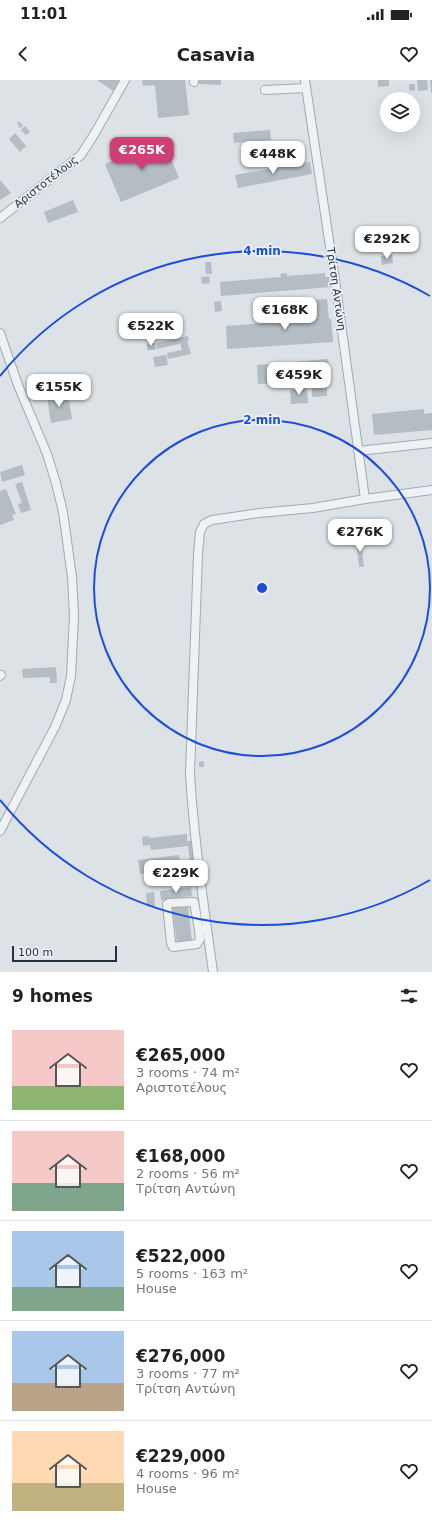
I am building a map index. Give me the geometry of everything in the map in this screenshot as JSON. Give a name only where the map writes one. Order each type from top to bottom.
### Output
[{"type":"street","name":"Αριστοτέλους","points":[[0,218],[81,155],[96,133],[125,80]]},
{"type":"street","points":[[265,90],[306,84]]},
{"type":"street","name":"Τρίτση Αντώνη","points":[[306,84],[365,499]]},
{"type":"street","points":[[0,333],[18,385],[47,454],[56,483],[63,512],[72,577],[74,616],[71,676],[66,700],[55,727],[0,831]]},
{"type":"street","points":[[358,451],[432,443]]},
{"type":"street","points":[[213,972],[203,930],[194,902],[167,904],[171,943],[173,947],[199,943],[203,930],[190,774],[200,532],[204,524],[212,520],[259,513],[313,508],[432,490]]},
{"type":"building","points":[[97,80],[119,80],[122,82],[115,92]]},
{"type":"building","points":[[142,80],[185,80],[189,115],[158,118],[155,85],[143,86]]},
{"type":"building","points":[[198,80],[221,80],[221,85],[198,84]]},
{"type":"building","points":[[378,80],[389,80],[389,86],[378,87]]},
{"type":"building","points":[[417,80],[427,80],[428,90],[418,91]]},
{"type":"building","points":[[430,80],[432,80],[432,93],[431,93]]},
{"type":"building","points":[[409,84],[415,84],[415,91],[409,90]]},
{"type":"building","points":[[19,121],[23,126],[20,128],[17,123]]},
{"type":"building","points":[[25,126],[30,132],[26,135],[21,130]]},
{"type":"building","points":[[270,130],[271,140],[234,143],[233,133]]},
{"type":"building","points":[[15,133],[26,146],[20,152],[9,139]]},
{"type":"building","points":[[163,140],[179,178],[121,202],[105,164]]},
{"type":"building","points":[[292,147],[299,147],[299,157],[292,157]]},
{"type":"building","points":[[310,162],[312,174],[238,188],[235,175]]},
{"type":"building","points":[[0,180],[11,193],[0,200]]},
{"type":"building","points":[[73,200],[78,212],[48,223],[44,212]]},
{"type":"building","points":[[392,255],[393,263],[382,265],[381,256]]},
{"type":"building","points":[[205,262],[211,262],[212,274],[206,274]]},
{"type":"building","points":[[287,273],[287,276],[325,273],[325,277],[331,277],[331,287],[221,296],[220,282],[281,277],[280,274]]},
{"type":"building","points":[[209,276],[210,283],[202,284],[201,277]]},
{"type":"building","points":[[327,299],[333,342],[227,349],[226,326],[310,320],[309,300]]},
{"type":"building","points":[[221,301],[222,311],[215,312],[214,302]]},
{"type":"building","points":[[188,336],[189,341],[187,341],[191,354],[168,359],[167,353],[182,350],[180,343],[157,349],[156,343]]},
{"type":"building","points":[[155,343],[156,350],[147,350],[147,344]]},
{"type":"building","points":[[166,355],[168,365],[155,367],[153,357]]},
{"type":"building","points":[[328,359],[330,371],[321,371],[322,380],[258,384],[257,365]]},
{"type":"building","points":[[312,387],[327,387],[327,396],[312,397]]},
{"type":"building","points":[[307,388],[308,403],[291,404],[290,390]]},
{"type":"building","points":[[68,394],[72,419],[51,423],[47,397]]},
{"type":"building","points":[[424,409],[424,414],[432,413],[432,430],[374,435],[372,414]]},
{"type":"building","points":[[22,465],[25,475],[2,482],[0,472]]},
{"type":"building","points":[[22,482],[31,510],[21,513],[18,504],[22,503],[15,484]]},
{"type":"building","points":[[6,489],[16,514],[12,515],[14,520],[0,525],[0,491]]},
{"type":"building","points":[[359,519],[361,529],[355,530],[353,520]]},
{"type":"building","points":[[356,539],[361,539],[364,567],[359,567]]},
{"type":"building","points":[[56,667],[57,683],[50,683],[50,677],[23,678],[22,669]]},
{"type":"building","points":[[204,761],[204,767],[199,767],[199,762]]},
{"type":"building","points":[[187,834],[187,841],[193,841],[196,863],[190,864],[188,846],[151,850],[150,845],[143,846],[142,837],[149,836],[149,838]]},
{"type":"building","points":[[179,855],[181,869],[140,874],[138,860]]},
{"type":"building","points":[[191,887],[192,896],[161,900],[160,891]]},
{"type":"building","points":[[154,892],[155,906],[147,907],[146,893]]},
{"type":"building","points":[[188,906],[192,941],[177,943],[172,908]]}]
